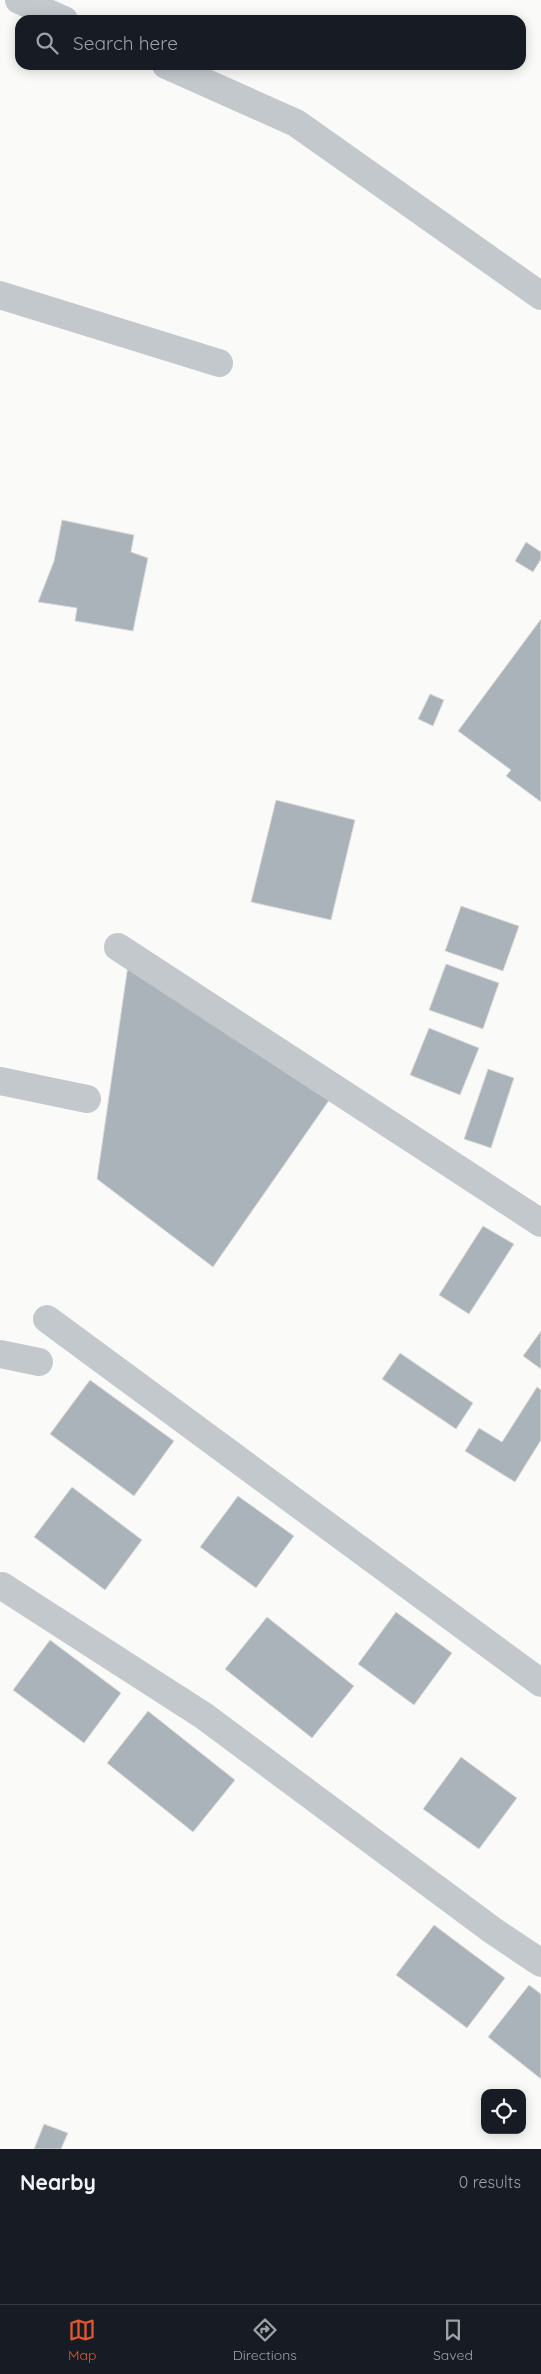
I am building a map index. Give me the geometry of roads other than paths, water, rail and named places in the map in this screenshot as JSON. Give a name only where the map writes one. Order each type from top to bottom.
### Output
[{"type":"street","points":[[32,3],[55,15]]},
{"type":"street","points":[[177,70],[296,123],[541,296]]},
{"type":"street","points":[[0,295],[219,363]]},
{"type":"street","points":[[118,947],[541,1223]]},
{"type":"street","points":[[0,1082],[87,1099]]},
{"type":"street","points":[[46,1319],[541,1683]]},
{"type":"street","points":[[0,1354],[39,1362]]},
{"type":"street","points":[[2,1586],[204,1716],[492,1930],[541,1962]]}]
